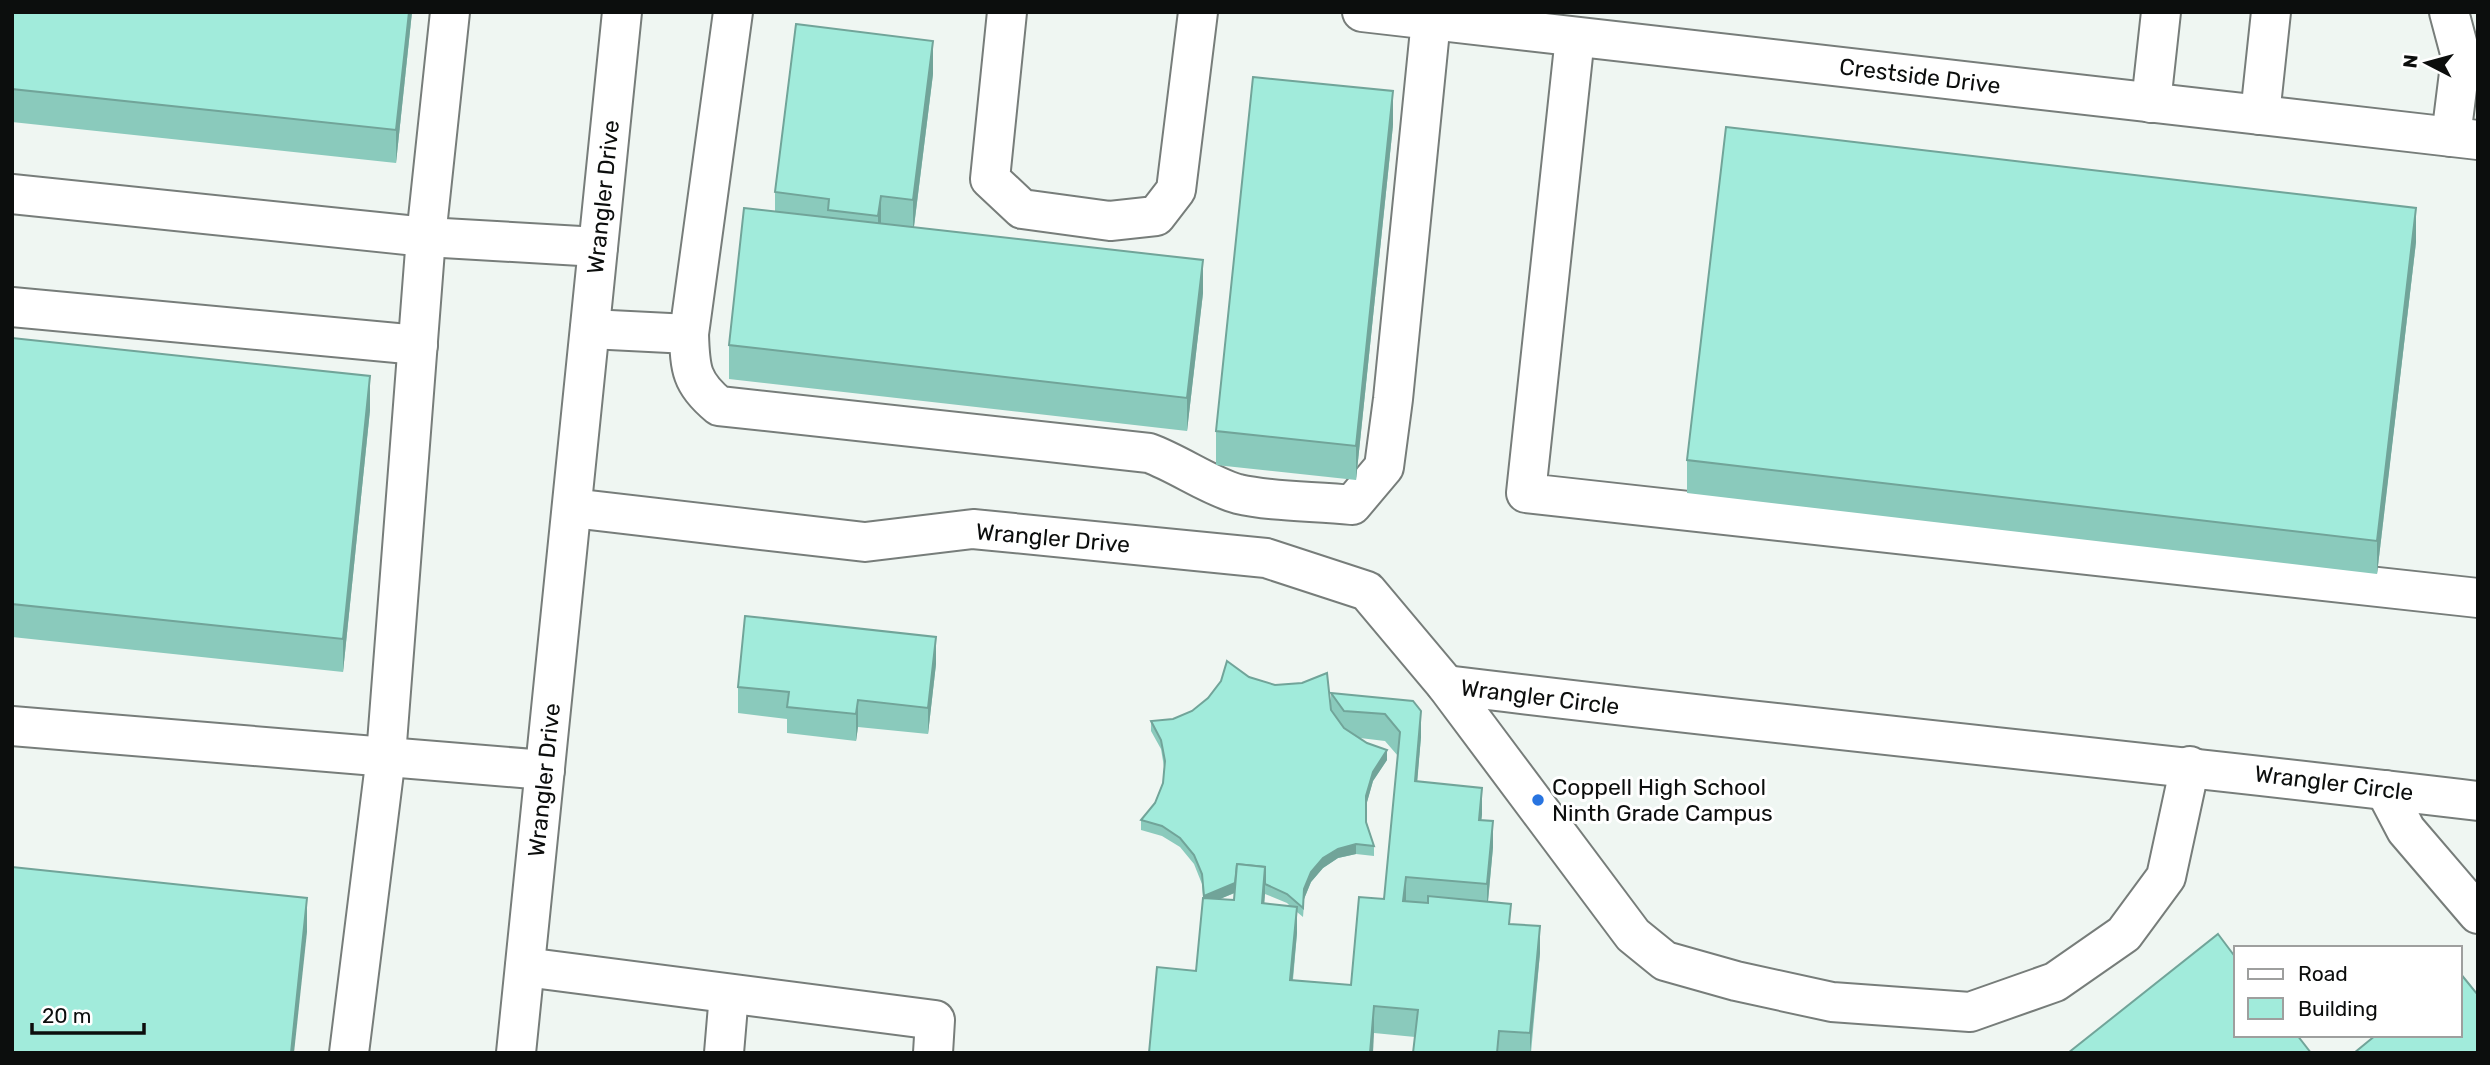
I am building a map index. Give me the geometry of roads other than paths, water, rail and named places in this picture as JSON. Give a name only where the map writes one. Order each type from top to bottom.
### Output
[{"type":"street","points":[[349,1053],[386,756],[426,237],[450,12]]},
{"type":"street","name":"Wrangler Drive","points":[[516,1053],[622,12]]},
{"type":"street","points":[[733,12],[689,334],[690,366],[701,391],[719,406],[1149,453],[1179,464],[1209,482],[1238,494],[1352,505],[1384,467],[1430,20]]},
{"type":"street","points":[[1007,12],[990,179],[1022,209],[1110,221],[1156,216],[1176,191],[1198,12]]},
{"type":"street","name":"Crestside Drive","points":[[1362,12],[1430,20],[1514,21],[1576,37],[2464,139]]},
{"type":"street","points":[[2151,103],[2161,12]]},
{"type":"street","points":[[2260,115],[2271,12]]},
{"type":"street","points":[[2449,12],[2461,57],[2464,139]]},
{"type":"street","points":[[1576,37],[1526,493],[2478,598]]},
{"type":"street","points":[[12,194],[426,237],[598,247]]},
{"type":"street","points":[[12,307],[418,345]]},
{"type":"street","points":[[590,329],[689,334]]},
{"type":"street","name":"Wrangler Drive","points":[[572,508],[865,542],[973,529],[1266,558],[1367,591],[1446,685]]},
{"type":"street","name":"Wrangler Circle","points":[[1446,685],[1633,935],[1665,961],[1735,981],[1832,1002],[1970,1012],[2055,982],[2124,934],[2166,877],[2190,766]]},
{"type":"street","name":"Wrangler Circle","points":[[1446,685],[1773,725],[2190,766],[2478,801]]},
{"type":"street","points":[[12,726],[545,770]]},
{"type":"street","points":[[2385,789],[2406,830],[2478,914]]},
{"type":"street","points":[[525,967],[936,1020],[933,1053]]},
{"type":"street","points":[[724,1053],[729,993]]},
{"type":"place","name":"Coppell High School Ninth Grade Campus","points":[[1538,800]]}]
